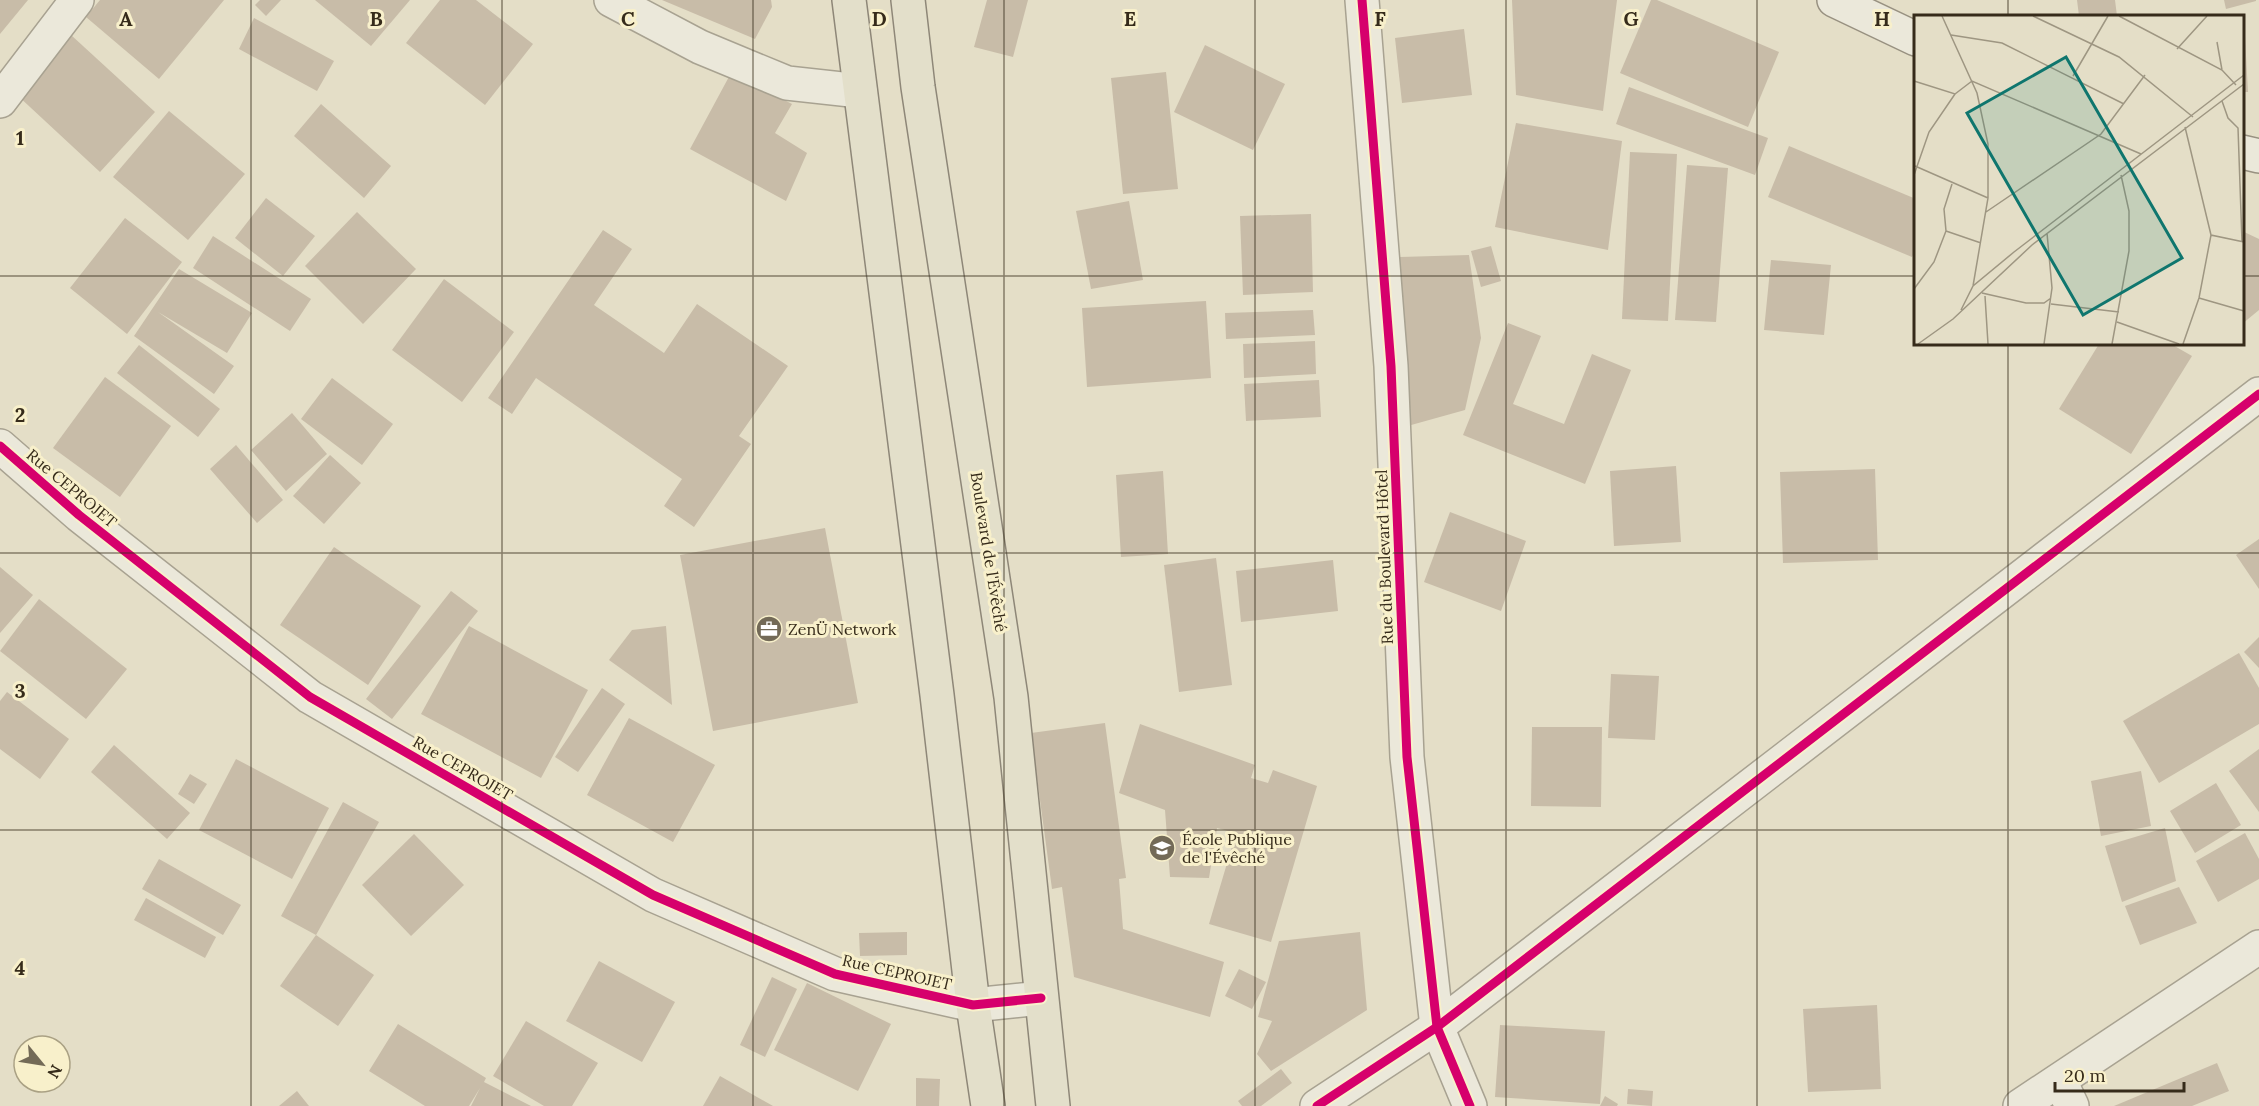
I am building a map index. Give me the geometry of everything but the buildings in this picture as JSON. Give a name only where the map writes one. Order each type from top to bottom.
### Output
[{"type":"main road","points":[[849,0],[937,695],[973,1005],[988,1106]]},
{"type":"main road","name":"Boulevard de l'Évêché","points":[[908,0],[918,87],[1011,697],[1053,1106]]},
{"type":"street","points":[[0,101],[77,0]]},
{"type":"street","points":[[611,0],[700,47],[787,83],[860,91]]},
{"type":"street","name":"Rue du Boulevard Hôtel","points":[[1362,0],[1391,366],[1407,757],[1437,1027],[1470,1106]]},
{"type":"street","points":[[1834,0],[1914,38]]},
{"type":"street","points":[[2244,152],[2259,156]]},
{"type":"street","points":[[1317,1106],[1437,1027],[2259,394]]},
{"type":"street","name":"Rue CEPROJET","points":[[0,446],[79,515],[310,697],[653,895],[835,974],[973,1005],[1041,998]]},
{"type":"street","points":[[2020,1106],[2066,1093],[2259,947]]},
{"type":"cycle path","points":[[1362,0],[1391,366],[1407,757],[1437,1027],[1470,1106]]},
{"type":"cycle path","points":[[1317,1106],[1437,1027],[2259,394]]},
{"type":"cycle path","points":[[0,446],[79,515],[310,697],[653,895],[835,974],[973,1005],[1041,998]]},
{"type":"place","name":"ZenÜ Network","points":[[769,629]]},
{"type":"place","name":"École Publique de l'Évêché","points":[[1162,848]]}]
